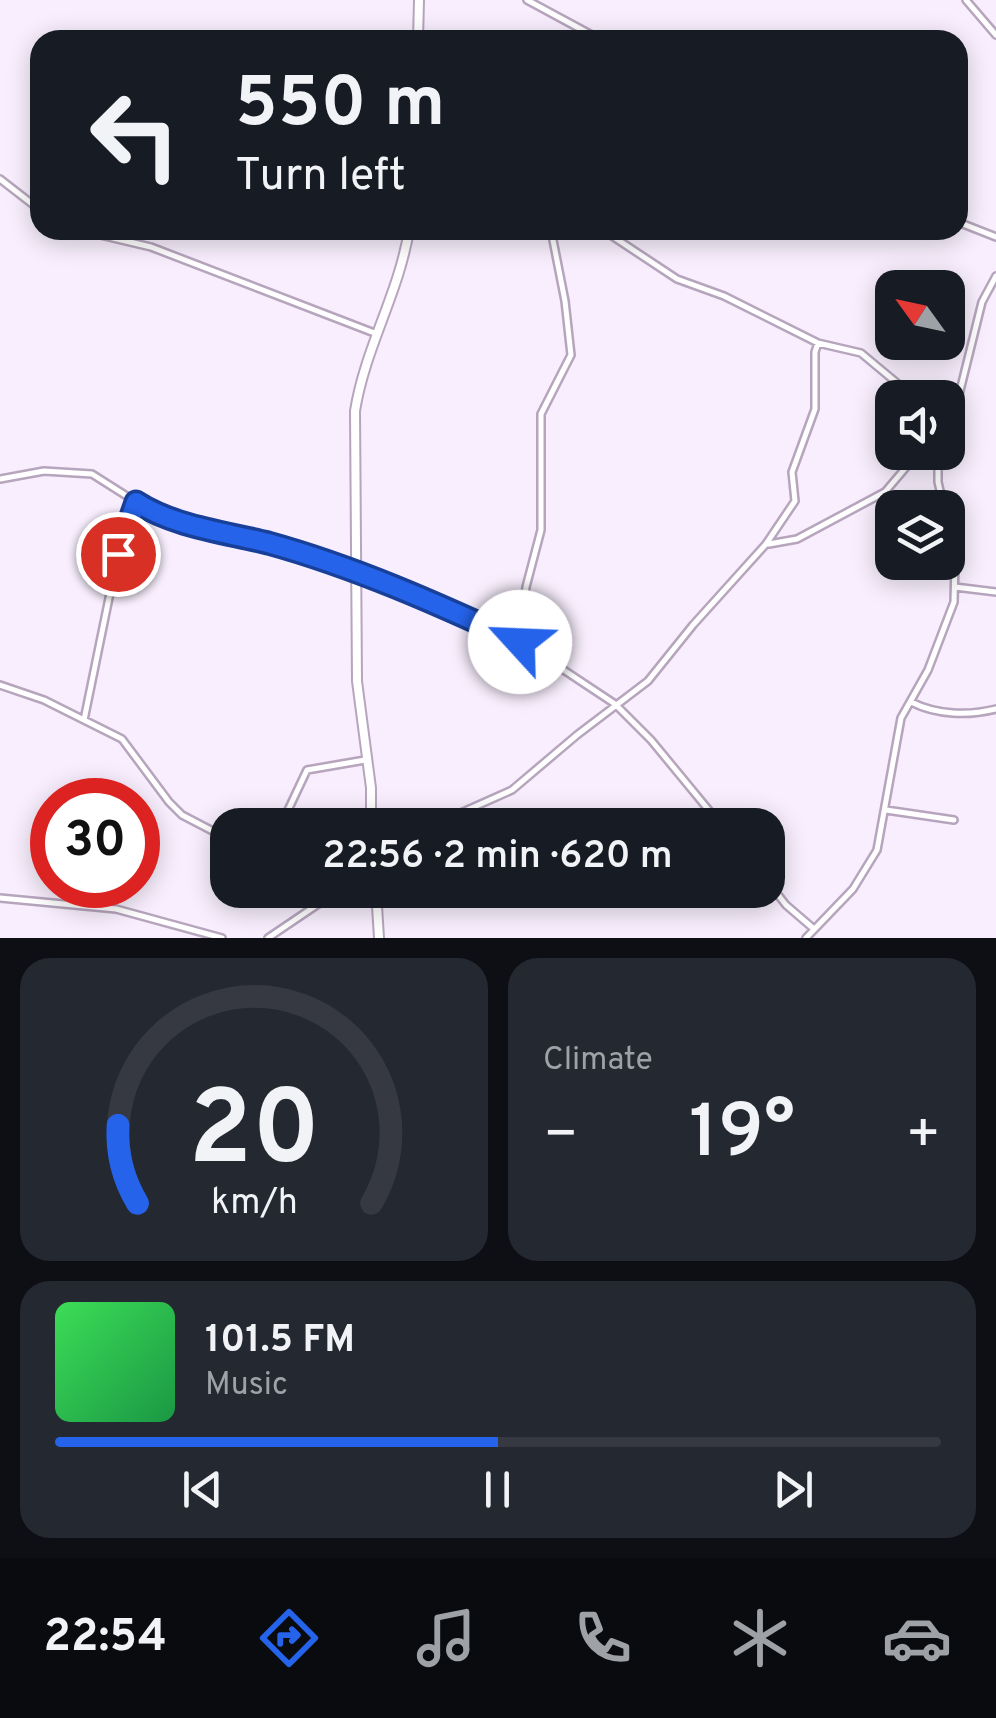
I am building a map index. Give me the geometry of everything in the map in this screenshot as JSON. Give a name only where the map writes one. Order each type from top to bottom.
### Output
[{"type":"main road","points":[[418,30],[419,0]]},
{"type":"main road","points":[[371,808],[357,681],[355,411],[359,384],[403,262],[407,240]]},
{"type":"main road","points":[[378,908],[380,938]]},
{"type":"street","points":[[526,0],[583,30]]},
{"type":"street","points":[[966,0],[994,26],[996,35]]},
{"type":"street","points":[[0,180],[30,202]]},
{"type":"street","points":[[968,226],[996,237]]},
{"type":"street","points":[[122,240],[151,247],[376,334]]},
{"type":"street","points":[[520,642],[526,587],[541,530],[541,414],[571,356],[564,314],[566,301],[553,240]]},
{"type":"street","points":[[618,240],[677,279],[724,296],[818,343],[861,353],[893,380]]},
{"type":"street","points":[[963,380],[982,302],[996,276]]},
{"type":"street","points":[[472,808],[512,790],[648,681],[766,544],[795,501],[792,472],[815,409],[814,352],[818,343]]},
{"type":"street","points":[[766,544],[797,539],[885,492],[904,470]]},
{"type":"street","points":[[0,479],[44,471],[92,474],[136,502],[207,531],[268,543],[358,572],[520,642],[615,704],[651,740],[706,808]]},
{"type":"street","points":[[84,720],[97,672],[118,554],[136,502]]},
{"type":"street","points":[[806,938],[864,874],[877,850],[894,739],[947,622],[955,580]]},
{"type":"street","points":[[955,587],[996,592]]},
{"type":"street","points":[[947,622],[956,626]]},
{"type":"street","points":[[0,686],[44,700],[122,739],[169,802],[182,815],[210,830]]},
{"type":"street","points":[[911,702],[924,708],[965,714],[996,709]]},
{"type":"street","points":[[289,808],[307,770],[365,760]]},
{"type":"street","points":[[886,810],[954,820]]},
{"type":"street","points":[[0,898],[116,909],[222,938]]},
{"type":"street","points":[[785,904],[815,930]]},
{"type":"street","points":[[268,938],[312,908]]},
{"type":"route","points":[[118,554],[136,502],[207,531],[268,543],[358,572],[520,642]]}]
